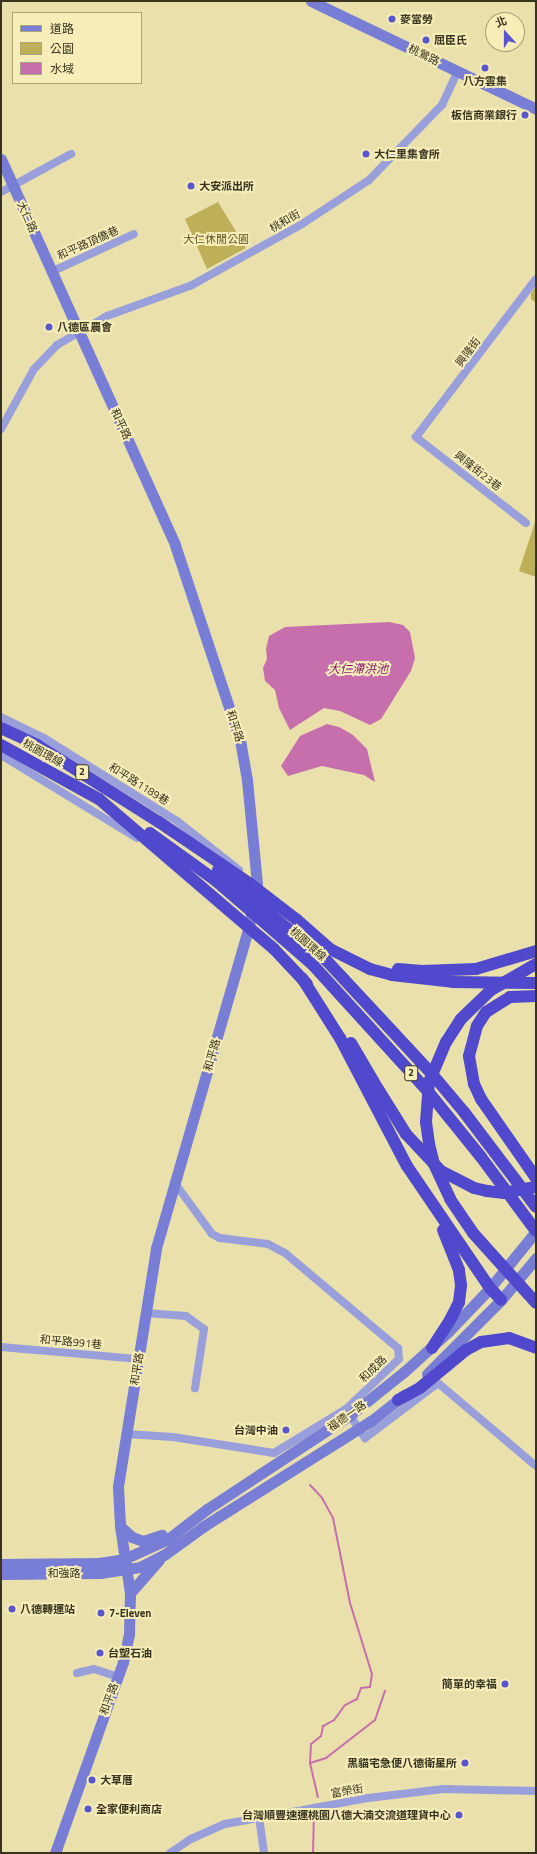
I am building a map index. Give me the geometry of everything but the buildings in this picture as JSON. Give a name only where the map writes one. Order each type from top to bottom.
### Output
[{"type":"highway","name":"桃園環線","points":[[1,728],[44,749],[160,822],[284,933],[426,1089],[481,1157],[536,1231]]},
{"type":"highway","name":"桃園環線","points":[[1,745],[99,799],[215,880],[284,933],[327,961],[432,1074],[464,1112],[536,1207]]},
{"type":"highway","points":[[99,799],[274,949],[302,978],[335,1015],[406,1134],[441,1171],[474,1188],[487,1191],[504,1193],[536,1187]]},
{"type":"highway","points":[[160,822],[249,883],[296,919],[345,952],[366,961],[404,970],[476,969],[536,951]]},
{"type":"highway","points":[[296,919],[330,949],[370,969],[392,975],[424,980],[536,983]]},
{"type":"highway","points":[[536,964],[491,990],[461,1019],[446,1042],[429,1082],[426,1122],[432,1157],[450,1199],[473,1233],[536,1302]]},
{"type":"highway","points":[[302,978],[340,1038],[383,1124],[427,1197],[490,1288],[501,1300]]},
{"type":"highway","points":[[536,996],[510,997],[486,1012],[477,1026],[469,1056],[474,1084],[481,1100],[536,1178]]},
{"type":"highway","points":[[427,1197],[455,1258],[461,1285],[459,1302],[450,1320],[432,1348]]},
{"type":"highway","points":[[398,1400],[421,1387],[466,1350],[481,1342],[509,1338],[536,1348]]},
{"type":"street","name":"桃鶯路","points":[[311,1],[536,109]]},
{"type":"street","name":"桃和街","points":[[1,429],[34,369],[56,345],[107,316],[192,285],[302,224],[369,180],[442,105],[458,71]]},
{"type":"street","points":[[1,192],[14,187],[71,154]]},
{"type":"street","name":"大仁路","points":[[1,159],[52,274]]},
{"type":"street","name":"和平路頂僑巷","points":[[52,274],[134,234]]},
{"type":"street","name":"和平路","points":[[52,274],[172,539],[240,740],[247,780],[257,884],[249,926],[156,1248],[118,1487],[120,1526],[130,1593],[129,1634],[118,1677],[55,1853]]},
{"type":"street","name":"興隆街","points":[[416,437],[536,279]]},
{"type":"street","name":"興隆街23巷","points":[[416,437],[526,523]]},
{"type":"street","name":"和平路1189巷","points":[[1,717],[44,738],[177,821],[257,884]]},
{"type":"street","points":[[1,755],[133,835],[249,926]]},
{"type":"street","name":"和成路","points":[[174,1182],[212,1234],[220,1238],[268,1244],[285,1254],[398,1348],[399,1359],[348,1412]]},
{"type":"street","name":"福德一路","points":[[124,1558],[168,1539],[207,1509],[348,1412],[432,1348],[490,1288],[536,1231]]},
{"type":"street","name":"福德一路","points":[[127,1571],[164,1555],[204,1526],[359,1429],[398,1400],[437,1366],[501,1300],[536,1258]]},
{"type":"street","points":[[146,1313],[186,1316],[204,1329],[195,1388]]},
{"type":"street","name":"和平路991巷","points":[[1,1347],[139,1359]]},
{"type":"street","points":[[126,1434],[173,1437],[274,1453],[348,1412],[365,1438],[438,1383],[536,1466]]},
{"type":"street","points":[[120,1526],[132,1538],[149,1540],[207,1509]]},
{"type":"street","points":[[130,1593],[164,1555]]},
{"type":"street","name":"和強路","points":[[1,1564],[99,1563],[124,1558]]},
{"type":"street","name":"和強路","points":[[1,1574],[127,1571]]},
{"type":"street","points":[[77,1673],[94,1669],[118,1677]]},
{"type":"street","name":"富榮街","points":[[170,1853],[191,1839],[219,1826],[259,1817],[416,1791],[536,1790]]},
{"type":"street","points":[[259,1817],[264,1853]]},
{"type":"green space","name":"大仁休閒公園","points":[[218,202],[246,248],[207,269],[185,219]]},
{"type":"green space","points":[[536,286],[536,303],[531,299],[531,293]]},
{"type":"green space","points":[[536,519],[536,577],[519,571]]},
{"type":"water","name":"大仁滯洪池","points":[[389,622],[403,625],[410,632],[415,658],[411,671],[381,719],[370,725],[340,711],[324,708],[290,730],[279,708],[275,690],[265,681],[263,668],[267,659],[266,649],[269,636],[285,627]]},
{"type":"water","points":[[327,724],[339,727],[353,735],[367,749],[375,782],[364,775],[322,766],[288,776],[281,766],[300,736]]},
{"type":"waterway","points":[[310,1485],[322,1498],[333,1518],[350,1603],[372,1674],[370,1687],[361,1688],[357,1699],[345,1705],[334,1720],[323,1726],[321,1736],[311,1744],[310,1763],[318,1797]]},
{"type":"waterway","points":[[310,1763],[326,1758],[375,1720],[385,1691]]},
{"type":"waterway","points":[[313,1853],[314,1813]]},
{"type":"place","name":"麥當勞","points":[[392,19]]},
{"type":"place","name":"屈臣氏","points":[[426,40]]},
{"type":"place","name":"八方雲集","points":[[485,68]]},
{"type":"place","name":"板信商業銀行","points":[[525,115]]},
{"type":"place","name":"大仁里集會所","points":[[366,154]]},
{"type":"place","name":"大安派出所","points":[[191,186]]},
{"type":"place","name":"八德區農會","points":[[49,327]]},
{"type":"place","name":"台灣中油","points":[[286,1430]]},
{"type":"place","name":"八德轉運站","points":[[12,1609]]},
{"type":"place","name":"7-Eleven","points":[[101,1613]]},
{"type":"place","name":"台塑石油","points":[[100,1653]]},
{"type":"place","name":"簡單的幸福","points":[[505,1684]]},
{"type":"place","name":"黑貓宅急便八德衛星所","points":[[465,1763]]},
{"type":"place","name":"大草厝","points":[[92,1780]]},
{"type":"place","name":"全家便利商店","points":[[88,1809]]},
{"type":"place","name":"台灣順豐速運桃園八德大湳交流道理貨中心","points":[[459,1815]]}]
